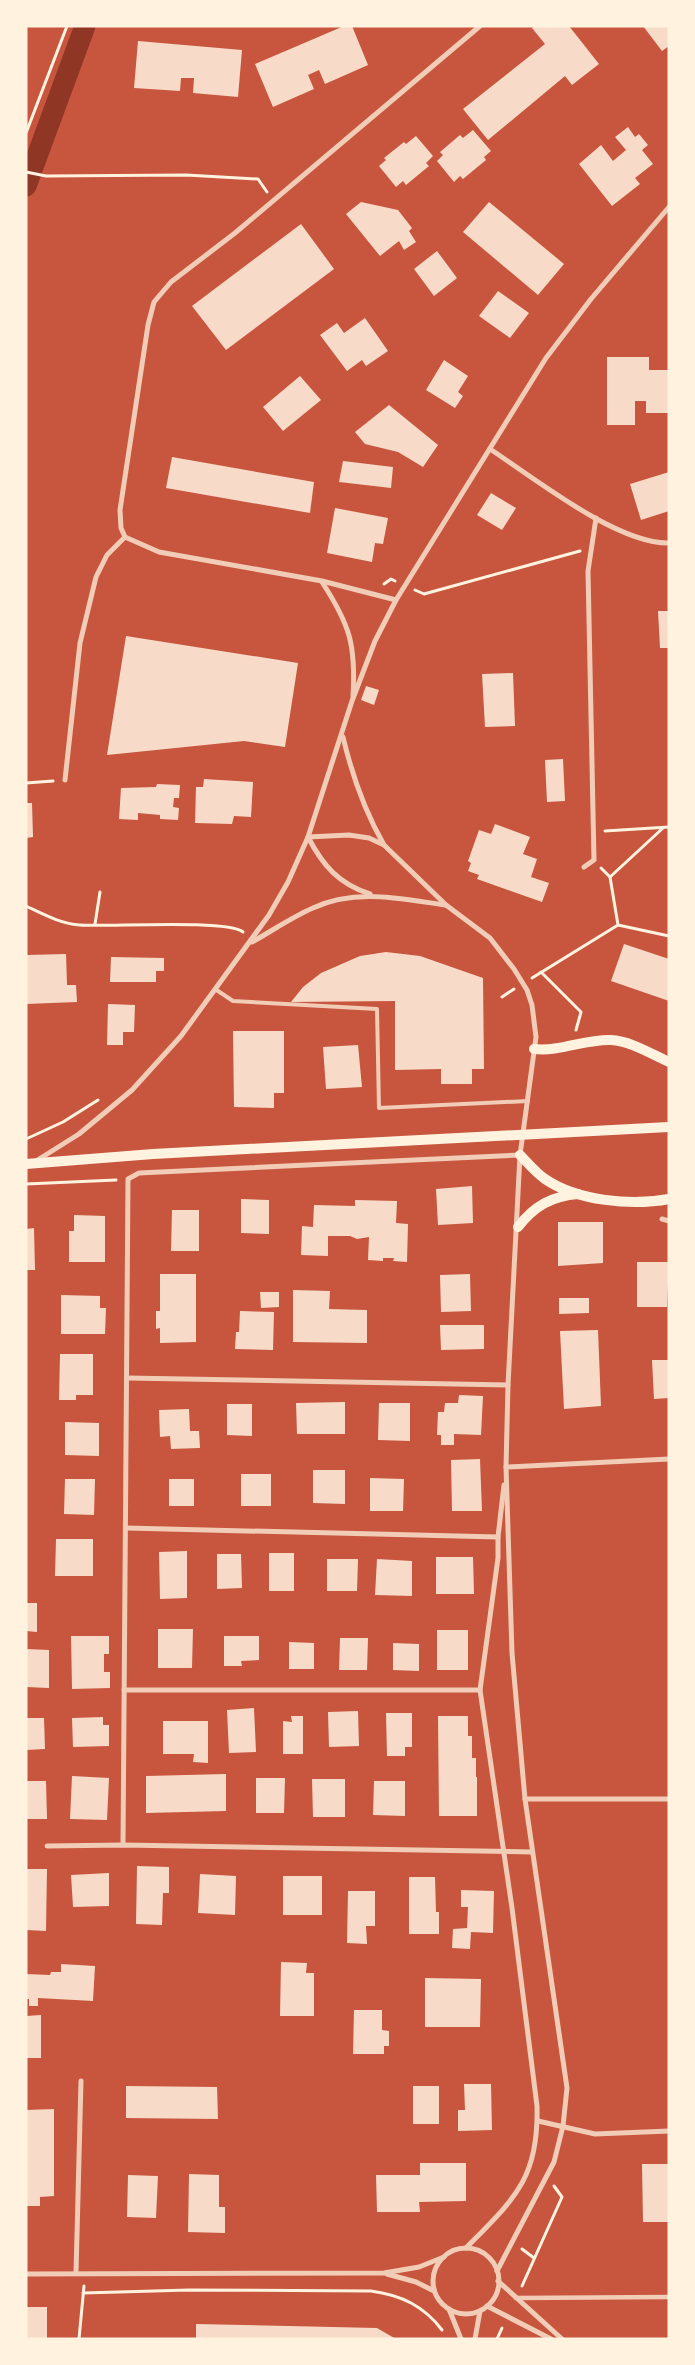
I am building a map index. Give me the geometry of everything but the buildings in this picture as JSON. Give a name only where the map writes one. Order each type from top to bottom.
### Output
[{"type":"main road","points":[[534,1048],[552,1049],[598,1040],[622,1041],[669,1062]]},
{"type":"main road","points":[[30,1163],[153,1154],[669,1127]]},
{"type":"main road","points":[[520,1155],[544,1179],[583,1194],[631,1203],[669,1199]]},
{"type":"main road","points":[[518,1227],[534,1209],[550,1199],[583,1194]]},
{"type":"street","points":[[396,600],[322,581],[159,552],[125,537],[121,528],[120,510],[148,326],[154,302],[171,282],[274,200],[480,26]]},
{"type":"street","points":[[30,1163],[80,1134],[132,1090],[181,1036],[250,943],[288,882],[308,838],[343,735],[352,701],[376,641],[396,600],[546,358],[591,299],[669,207]]},
{"type":"street","points":[[490,449],[596,518],[644,540],[669,543]]},
{"type":"street","points":[[584,867],[594,860],[588,571],[596,518]]},
{"type":"street","points":[[65,780],[80,643],[96,577],[106,555],[125,537]]},
{"type":"street","points":[[322,581],[340,609],[349,634],[355,662],[352,701]]},
{"type":"street","points":[[343,735],[360,797],[370,821],[384,845],[446,905],[490,938],[505,954],[523,984],[532,1005],[535,1022],[534,1048],[520,1155],[518,1227],[508,1385],[506,1467],[512,1653],[525,1799],[567,2088],[563,2126],[554,2162],[497,2270]]},
{"type":"street","points":[[308,838],[350,835],[369,838],[384,845]]},
{"type":"street","points":[[308,838],[317,854],[334,876],[355,890],[374,896],[446,905]]},
{"type":"street","points":[[250,943],[313,907],[342,898],[374,896]]},
{"type":"street","points":[[123,1845],[128,1179],[139,1173],[520,1155]]},
{"type":"street","points":[[662,1219],[669,1221]]},
{"type":"street","points":[[127,1378],[508,1385]]},
{"type":"street","points":[[506,1467],[669,1459]]},
{"type":"street","points":[[26,2274],[384,2273],[419,2267],[444,2257],[451,2252],[466,2248],[510,2203],[530,2169],[538,2137],[538,2121],[512,1908],[480,1690],[483,1654],[498,1558],[498,1537],[506,1467]]},
{"type":"street","points":[[126,1528],[498,1537]]},
{"type":"street","points":[[124,1690],[480,1690]]},
{"type":"street","points":[[525,1799],[669,1799]]},
{"type":"street","points":[[47,1846],[123,1845],[532,1852]]},
{"type":"street","points":[[76,2273],[81,2081]]},
{"type":"street","points":[[538,2121],[595,2134],[669,2130]]},
{"type":"street","points":[[384,2273],[416,2282],[435,2292],[443,2304],[459,2313],[480,2311],[496,2294],[497,2270],[486,2255],[466,2248]]},
{"type":"street","points":[[435,2292],[434,2273],[444,2257]]},
{"type":"street","points":[[498,2281],[562,2339]]},
{"type":"street","points":[[516,2298],[669,2297]]},
{"type":"street","points":[[486,2306],[551,2339]]},
{"type":"street","points":[[449,2309],[461,2339]]},
{"type":"street","points":[[475,2339],[480,2311]]},
{"type":"lane","points":[[215,989],[233,1001],[377,1009],[380,1108],[528,1101]]},
{"type":"path","points":[[26,133],[67,26]]},
{"type":"path","points":[[26,172],[46,176],[186,175],[258,180],[274,200]]},
{"type":"path","points":[[371,593],[391,580],[424,594],[590,548]]},
{"type":"path","points":[[26,783],[65,780]]},
{"type":"path","points":[[610,877],[664,827]]},
{"type":"path","points":[[593,832],[669,827]]},
{"type":"path","points":[[594,860],[610,877],[618,925]]},
{"type":"path","points":[[95,924],[100,892]]},
{"type":"path","points":[[26,906],[58,920],[80,925],[202,926],[242,930]]},
{"type":"path","points":[[502,996],[618,925],[669,936]]},
{"type":"path","points":[[242,930],[250,943]]},
{"type":"path","points":[[237,937],[242,930]]},
{"type":"path","points":[[541,972],[581,1012],[573,1045]]},
{"type":"path","points":[[26,1139],[63,1122],[102,1098]]},
{"type":"path","points":[[26,1184],[128,1179]]},
{"type":"path","points":[[516,2298],[562,2197],[554,2186],[557,2178]]},
{"type":"path","points":[[79,2339],[82,2293],[86,2274]]},
{"type":"path","points":[[82,2293],[188,2290],[371,2290],[393,2294],[414,2303],[432,2316],[446,2334]]},
{"type":"path","points":[[497,2339],[507,2318]]},
{"type":"waterway","points":[[26,186],[85,26]]}]
